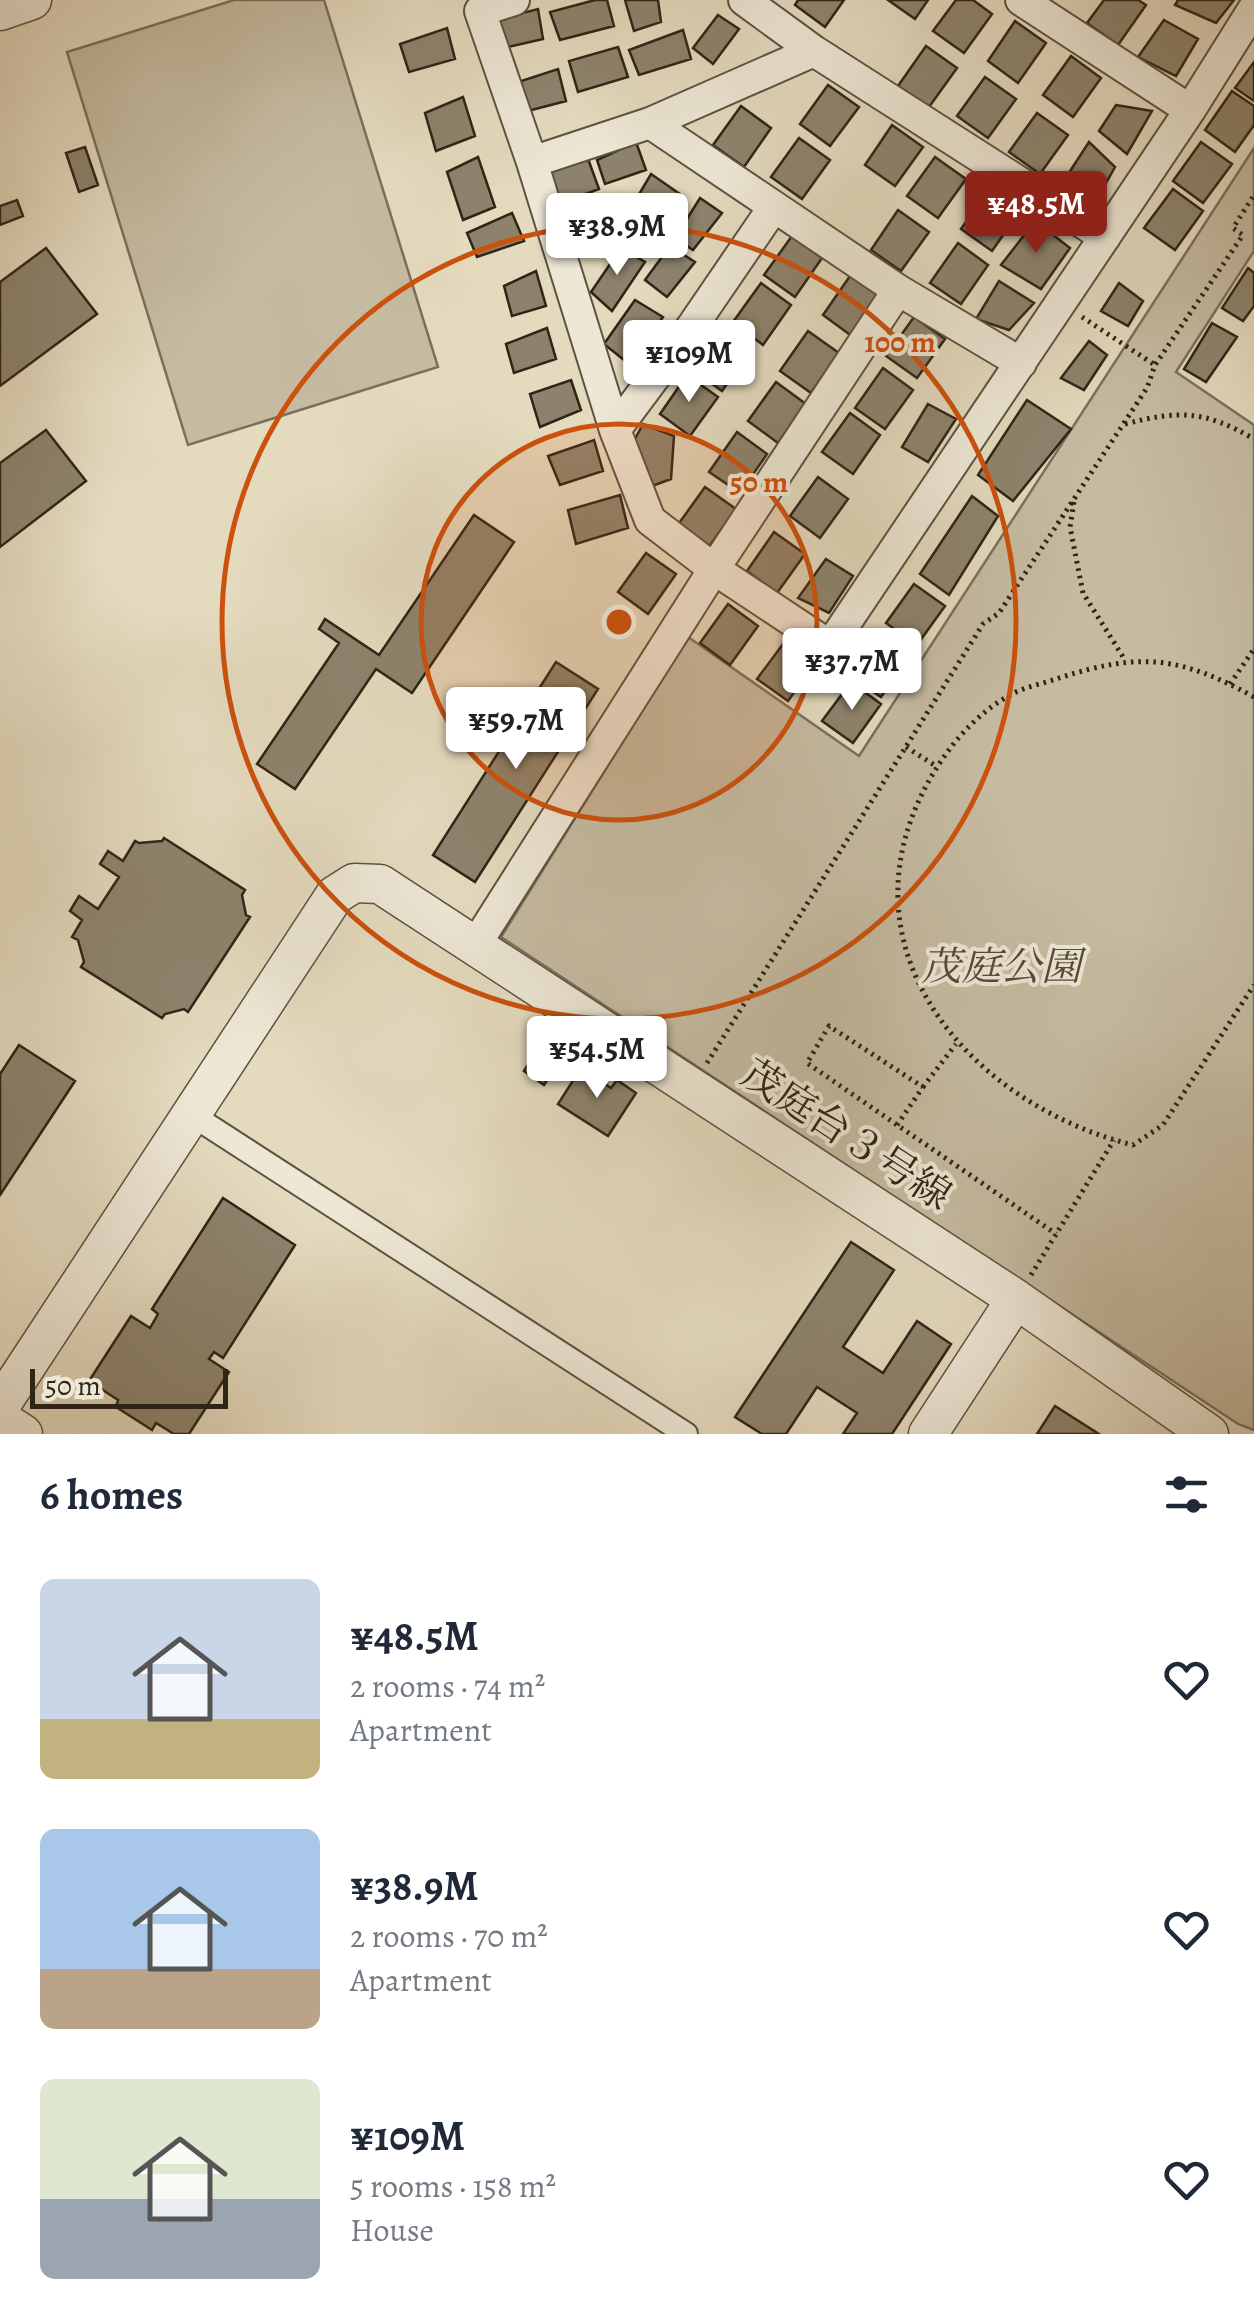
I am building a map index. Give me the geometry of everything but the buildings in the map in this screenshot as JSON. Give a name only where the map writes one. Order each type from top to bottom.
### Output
[{"type":"street","points":[[0,11],[32,0]]},
{"type":"street","points":[[514,0],[480,11],[532,162],[615,430],[650,520],[714,569],[830,646],[1190,110],[1254,8]]},
{"type":"street","points":[[744,0],[814,51],[1105,237]]},
{"type":"street","points":[[1021,0],[1190,110]]},
{"type":"street","points":[[532,162],[650,123],[814,51]]},
{"type":"street","points":[[650,123],[898,290],[1021,363]]},
{"type":"street","points":[[615,430],[773,208]]},
{"type":"street","points":[[476,944],[714,569],[898,290]]},
{"type":"street","name":"茂庭台３号線","points":[[0,1406],[335,895],[354,883],[380,884],[476,944],[1016,1299],[1210,1434]]},
{"type":"street","points":[[192,1115],[686,1434]]},
{"type":"street","points":[[928,1434],[1016,1299]]},
{"type":"street","points":[[0,1419],[23,1434]]},
{"type":"path","points":[[692,1086],[983,624],[999,613],[1146,388],[1155,364],[1243,235],[1233,228],[1254,194]]},
{"type":"path","points":[[1061,303],[1155,364]]},
{"type":"path","points":[[1122,425],[1169,413],[1214,418],[1254,438]]},
{"type":"path","points":[[1074,498],[1070,526],[1083,593],[1126,660]]},
{"type":"path","points":[[1230,684],[1254,649]]},
{"type":"path","points":[[1254,698],[1230,684],[1167,661],[1126,660],[1015,692],[972,724],[936,766],[904,837],[897,885],[904,945],[923,993],[956,1044],[1002,1085],[1092,1136],[1133,1145],[1164,1125],[1254,984]]},
{"type":"path","points":[[906,747],[936,766]]},
{"type":"path","points":[[923,1087],[829,1026],[806,1063],[1056,1234]]},
{"type":"path","points":[[897,1126],[956,1044]]},
{"type":"path","points":[[1016,1299],[1114,1140]]},
{"type":"green space","points":[[234,0],[324,0],[438,367],[188,445],[67,52]]},
{"type":"green space","name":"茂庭公園","points":[[1254,148],[1254,251],[1176,372],[1254,425],[1254,1430],[1238,1424],[501,937],[688,637],[859,756]]}]
